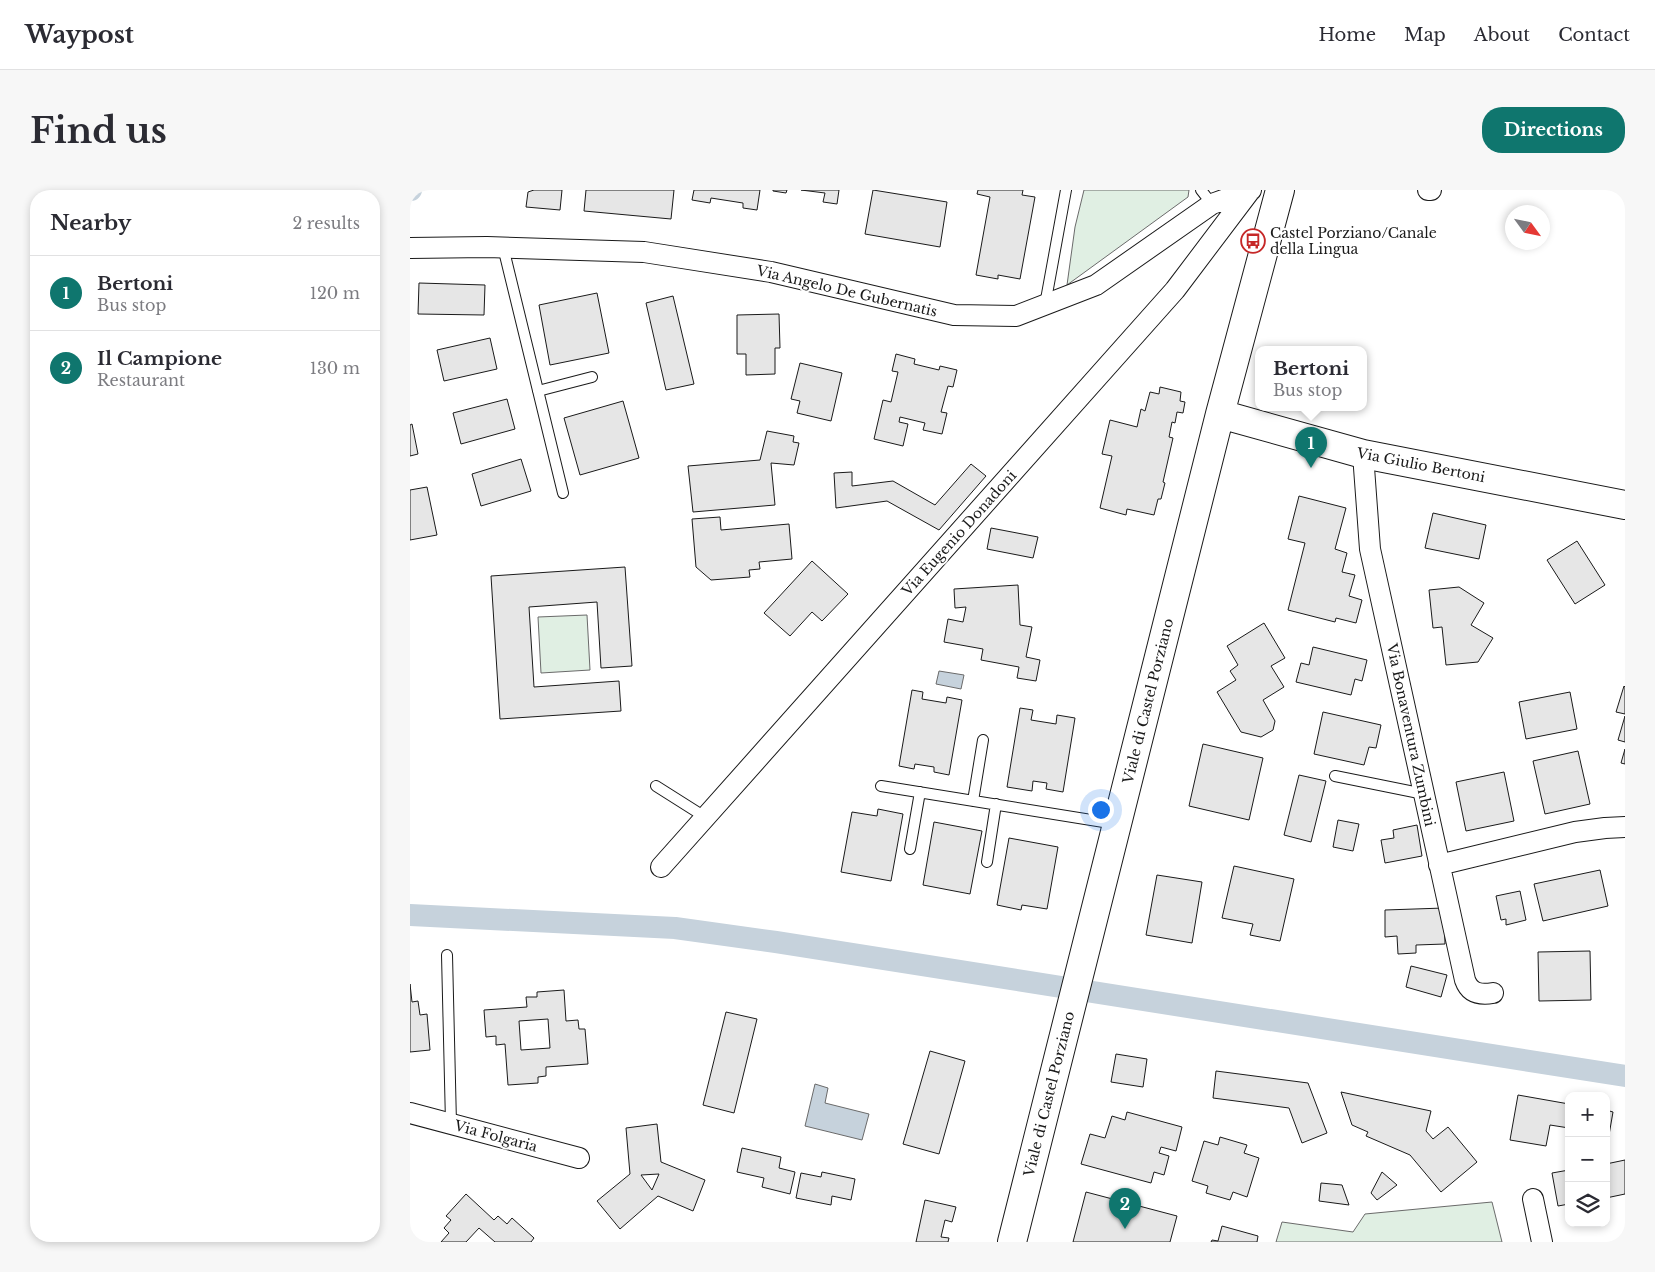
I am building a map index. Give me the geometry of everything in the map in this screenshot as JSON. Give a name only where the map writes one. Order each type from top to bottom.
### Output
[{"type":"street","name":"Viale di Castel Porziano","points":[[1012,1242],[1220,414],[1280,190]]},
{"type":"street","name":"Via Angelo De Gubernatis","points":[[410,248],[503,247],[644,252],[771,272],[954,316],[1016,316],[1096,285],[1206,197],[1250,191]]},
{"type":"street","name":"Via Eugenio Donadoni","points":[[661,867],[1175,290],[1250,191]]},
{"type":"street","name":"Via Giulio Bertoni","points":[[1220,414],[1363,454],[1625,505]]},
{"type":"street","name":"Via Bonaventura Zumbini","points":[[1363,454],[1370,549],[1466,984],[1477,993],[1493,992]]},
{"type":"street","points":[[1439,864],[1575,832],[1605,828],[1625,828]]},
{"type":"street","name":"Via Folgaria","points":[[411,1114],[578,1158]]},
{"type":"street","points":[[1533,1199],[1542,1242]]},
{"type":"lane","points":[[1045,305],[1066,190]]},
{"type":"lane","points":[[503,247],[563,493]]},
{"type":"lane","points":[[538,391],[592,377]]},
{"type":"lane","points":[[973,801],[983,740]]},
{"type":"lane","points":[[1335,776],[1424,794]]},
{"type":"lane","points":[[656,786],[705,818]]},
{"type":"lane","points":[[881,786],[1117,824]]},
{"type":"lane","points":[[910,849],[920,792]]},
{"type":"lane","points":[[987,862],[996,804]]},
{"type":"lane","points":[[447,955],[451,1124]]},
{"type":"green space","points":[[1084,190],[1189,190],[1188,197],[1067,285],[1075,227]]},
{"type":"green space","points":[[587,615],[590,670],[541,673],[538,617]]},
{"type":"green space","points":[[1492,1202],[1502,1242],[1276,1242],[1282,1222],[1353,1232],[1365,1214]]},
{"type":"shaded area","points":[[939,671],[964,675],[961,689],[936,684]]},
{"type":"shaded area","points":[[815,1084],[828,1088],[825,1103],[869,1114],[862,1140],[805,1126]]},
{"type":"building","points":[[534,190],[562,190],[560,210],[526,207],[528,192]]},
{"type":"building","points":[[586,190],[674,190],[671,219],[584,211]]},
{"type":"building","points":[[694,190],[760,190],[757,210],[743,208],[743,203],[711,198],[710,203],[692,200]]},
{"type":"building","points":[[773,190],[787,190],[786,193]]},
{"type":"building","points":[[801,190],[839,190],[837,204],[823,202],[825,193]]},
{"type":"building","points":[[873,190],[947,202],[940,247],[865,234]]},
{"type":"building","points":[[978,190],[1023,190],[1022,195],[1035,197],[1020,279],[998,275],[998,279],[976,275],[990,197],[977,194]]},
{"type":"building","points":[[419,283],[485,285],[484,315],[418,314]]},
{"type":"building","points":[[597,293],[609,353],[550,365],[539,305]]},
{"type":"building","points":[[673,296],[694,384],[666,390],[646,303]]},
{"type":"building","points":[[779,314],[780,348],[775,348],[775,374],[746,375],[746,354],[737,354],[737,315]]},
{"type":"building","points":[[490,338],[497,369],[444,381],[437,350]]},
{"type":"building","points":[[896,354],[915,359],[914,364],[939,370],[940,366],[957,370],[953,387],[948,386],[941,412],[947,413],[942,434],[923,430],[925,423],[900,417],[899,422],[908,424],[903,446],[874,439],[883,400],[891,402],[898,372],[892,371]]},
{"type":"building","points":[[800,363],[842,373],[831,421],[797,413],[800,401],[791,399]]},
{"type":"building","points":[[1160,387],[1181,392],[1180,401],[1185,402],[1183,413],[1177,412],[1175,423],[1172,422],[1169,437],[1173,438],[1163,482],[1165,483],[1154,515],[1127,509],[1126,515],[1100,508],[1112,456],[1102,454],[1110,420],[1137,427],[1141,409],[1145,411],[1150,392],[1159,394]]},
{"type":"building","points":[[507,399],[515,429],[461,444],[453,413]]},
{"type":"building","points":[[623,401],[639,458],[580,475],[564,418]]},
{"type":"building","points":[[412,424],[418,454],[410,456],[410,425]]},
{"type":"building","points":[[767,431],[794,436],[793,442],[799,443],[794,465],[771,463],[775,505],[693,512],[688,466],[760,460]]},
{"type":"building","points":[[521,459],[531,491],[481,506],[472,474]]},
{"type":"building","points":[[971,464],[986,476],[939,530],[887,501],[836,508],[834,473],[852,472],[852,486],[893,481],[935,505]]},
{"type":"building","points":[[427,487],[437,535],[410,540],[410,490]]},
{"type":"building","points":[[1299,496],[1346,508],[1335,549],[1347,553],[1342,572],[1355,575],[1349,596],[1362,600],[1356,623],[1336,618],[1335,622],[1288,610],[1305,543],[1288,539]]},
{"type":"building","points":[[1433,513],[1486,525],[1479,559],[1425,548]]},
{"type":"building","points":[[720,517],[721,530],[789,524],[792,559],[759,562],[760,569],[749,570],[750,577],[711,580],[696,567],[692,519]]},
{"type":"building","points":[[991,528],[1038,537],[1033,558],[987,549]]},
{"type":"building","points":[[1577,541],[1605,585],[1575,604],[1547,560]]},
{"type":"building","points":[[812,561],[848,594],[822,621],[812,612],[790,636],[764,613]]},
{"type":"building","points":[[625,567],[632,666],[601,668],[597,602],[529,607],[534,687],[619,681],[621,711],[500,719],[491,576]]},
{"type":"building","points":[[1018,585],[1020,625],[1032,627],[1026,657],[1040,660],[1036,681],[1017,678],[1019,667],[981,660],[983,649],[944,642],[948,619],[963,622],[966,607],[955,608],[954,589]]},
{"type":"building","points":[[1459,587],[1484,603],[1471,625],[1493,638],[1478,662],[1446,665],[1442,627],[1433,628],[1429,590]]},
{"type":"building","points":[[1264,623],[1285,658],[1271,666],[1284,687],[1263,700],[1275,721],[1273,730],[1261,737],[1241,732],[1217,692],[1236,680],[1230,671],[1238,665],[1227,646]]},
{"type":"building","points":[[1313,647],[1367,660],[1362,681],[1355,679],[1351,695],[1296,682],[1301,663],[1309,665]]},
{"type":"building","points":[[1625,687],[1625,714],[1616,712]]},
{"type":"building","points":[[912,690],[923,692],[922,699],[946,703],[947,697],[962,700],[949,775],[934,772],[934,767],[915,764],[914,769],[899,766]]},
{"type":"building","points":[[1570,692],[1577,729],[1526,739],[1519,702]]},
{"type":"building","points":[[1020,708],[1033,710],[1031,720],[1056,724],[1057,715],[1075,718],[1063,792],[1046,789],[1047,783],[1033,781],[1032,791],[1007,787]]},
{"type":"building","points":[[1323,712],[1381,725],[1376,748],[1369,747],[1364,765],[1314,754]]},
{"type":"building","points":[[1625,716],[1625,742],[1618,740]]},
{"type":"building","points":[[1203,744],[1263,758],[1249,820],[1189,806]]},
{"type":"building","points":[[1625,749],[1625,764],[1621,763]]},
{"type":"building","points":[[1578,751],[1590,804],[1545,814],[1533,761]]},
{"type":"building","points":[[1504,772],[1514,821],[1466,831],[1456,782]]},
{"type":"building","points":[[1299,775],[1326,781],[1311,842],[1284,835]]},
{"type":"building","points":[[878,809],[903,814],[891,881],[841,872],[852,812],[877,816]]},
{"type":"building","points":[[1338,820],[1359,824],[1353,851],[1333,847]]},
{"type":"building","points":[[934,822],[982,831],[970,894],[923,885]]},
{"type":"building","points":[[1417,825],[1422,856],[1385,863],[1381,840],[1394,838],[1393,830]]},
{"type":"building","points":[[1009,838],[1058,847],[1047,909],[1022,905],[1021,910],[997,905]]},
{"type":"building","points":[[1234,866],[1294,879],[1280,941],[1250,935],[1253,924],[1222,918]]},
{"type":"building","points":[[1600,870],[1608,906],[1543,921],[1534,884]]},
{"type":"building","points":[[1157,875],[1202,882],[1192,943],[1146,935]]},
{"type":"building","points":[[1520,891],[1526,920],[1506,925],[1506,919],[1501,920],[1496,896]]},
{"type":"building","points":[[1444,908],[1445,944],[1416,945],[1416,953],[1398,954],[1397,936],[1385,937],[1385,910]]},
{"type":"building","points":[[1590,951],[1591,1000],[1539,1001],[1538,952]]},
{"type":"building","points":[[1411,966],[1447,975],[1441,997],[1406,987]]},
{"type":"building","points":[[410,984],[412,1002],[418,1001],[420,1015],[427,1014],[430,1050],[410,1052]]},
{"type":"building","points":[[564,990],[566,1021],[578,1020],[579,1029],[585,1029],[588,1064],[546,1067],[546,1076],[538,1077],[538,1083],[508,1085],[505,1044],[496,1045],[496,1036],[486,1037],[484,1010],[527,1007],[526,997],[537,997],[537,992]],"holes":[[[548,1019],[550,1048],[521,1050],[519,1021]]]},
{"type":"building","points":[[726,1012],[757,1019],[734,1113],[703,1105]]},
{"type":"building","points":[[930,1051],[965,1061],[939,1154],[903,1144]]},
{"type":"building","points":[[1116,1054],[1147,1059],[1143,1087],[1111,1082]]},
{"type":"building","points":[[1216,1071],[1308,1083],[1327,1133],[1302,1143],[1289,1108],[1213,1098]]},
{"type":"building","points":[[1341,1092],[1431,1111],[1426,1131],[1433,1139],[1448,1127],[1477,1162],[1441,1192],[1410,1155],[1366,1136],[1368,1132],[1352,1125]]},
{"type":"building","points":[[1518,1095],[1565,1103],[1565,1127],[1550,1125],[1546,1146],[1510,1140]]},
{"type":"building","points":[[1610,1111],[1613,1112],[1610,1129]]},
{"type":"building","points":[[1127,1112],[1182,1127],[1176,1151],[1161,1147],[1159,1153],[1169,1156],[1164,1175],[1154,1172],[1151,1183],[1081,1164],[1090,1134],[1105,1138],[1112,1116],[1125,1120]]},
{"type":"building","points":[[657,1124],[661,1162],[705,1180],[693,1211],[658,1196],[620,1229],[597,1201],[630,1174],[626,1128]],"holes":[[[659,1174],[652,1190],[641,1175]]]},
{"type":"building","points":[[1220,1137],[1247,1145],[1244,1153],[1259,1158],[1247,1197],[1233,1192],[1230,1200],[1206,1193],[1208,1186],[1192,1181],[1204,1141],[1218,1145]]},
{"type":"building","points":[[742,1148],[781,1157],[779,1168],[795,1172],[790,1194],[762,1187],[764,1178],[737,1172]]},
{"type":"building","points":[[1625,1160],[1625,1194],[1610,1197],[1610,1163]]},
{"type":"building","points":[[1565,1171],[1565,1205],[1558,1206],[1552,1173]]},
{"type":"building","points":[[822,1172],[855,1179],[851,1200],[832,1196],[831,1205],[796,1198],[801,1173],[821,1177]]},
{"type":"building","points":[[1382,1172],[1397,1185],[1377,1200],[1371,1193]]},
{"type":"building","points":[[1321,1183],[1342,1185],[1349,1205],[1319,1201]]},
{"type":"building","points":[[1086,1192],[1177,1216],[1170,1242],[1073,1242]]},
{"type":"building","points":[[466,1194],[494,1220],[498,1216],[507,1224],[512,1218],[534,1238],[531,1242],[495,1242],[479,1228],[466,1242],[441,1242],[449,1233],[444,1228],[451,1220],[446,1216]]},
{"type":"building","points":[[925,1200],[956,1207],[952,1222],[945,1220],[941,1237],[949,1238],[948,1242],[916,1242]]},
{"type":"building","points":[[1222,1226],[1258,1236],[1257,1242],[1211,1242],[1212,1240],[1218,1241]]},
{"type":"waterway","points":[[410,915],[675,928],[776,942],[1625,1076]]},
{"type":"place","name":"Castel Porziano/Canale della Lingua","points":[[1253,241]]},
{"type":"place","name":"Bertoni","points":[[1311,468]]},
{"type":"place","name":"Il Campione","points":[[1125,1229]]}]
